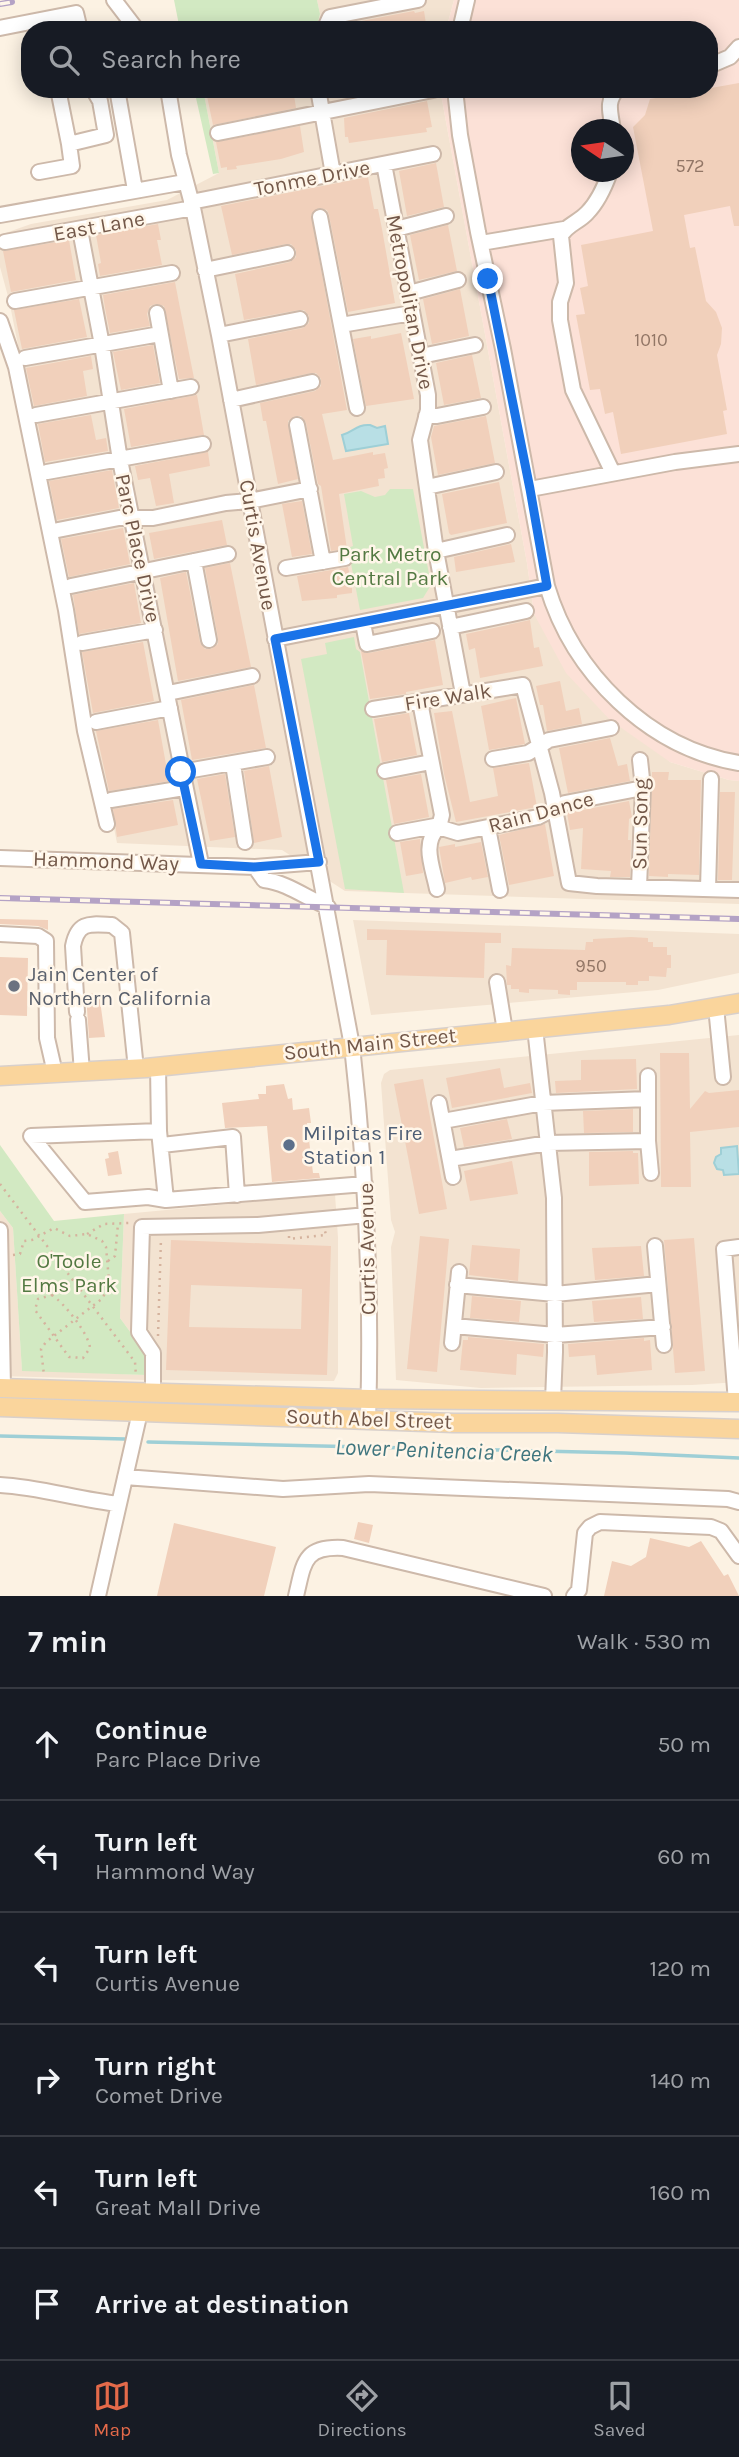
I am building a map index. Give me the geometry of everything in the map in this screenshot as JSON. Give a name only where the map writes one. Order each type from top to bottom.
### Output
[{"type":"main road","name":"South Main Street","points":[[0,1076],[158,1067],[669,1015],[739,1003]]},
{"type":"main road","name":"South Abel Street","points":[[1,1388],[369,1399],[737,1402]]},
{"type":"main road","points":[[1,1388],[1,1407]]},
{"type":"main road","points":[[113,1391],[140,1412],[146,1403],[159,1393]]},
{"type":"main road","points":[[555,1400],[558,1423]]},
{"type":"main road","name":"South Abel Street","points":[[1,1407],[454,1423],[558,1423],[739,1429]]},
{"type":"street","points":[[114,0],[131,21]]},
{"type":"street","points":[[331,21],[362,5],[418,0]]},
{"type":"street","points":[[462,21],[467,0]]},
{"type":"street","points":[[53,21],[76,13],[78,21]]},
{"type":"street","points":[[0,28],[21,26]]},
{"type":"street","points":[[718,62],[730,57],[739,47]]},
{"type":"street","points":[[39,172],[72,166],[60,98]]},
{"type":"street","points":[[69,144],[106,135],[98,98]]},
{"type":"street","points":[[119,98],[135,190]]},
{"type":"street","name":"Curtis Avenue","points":[[170,98],[219,335],[352,1046],[363,1135],[367,1215],[368,1419]]},
{"type":"street","points":[[319,98],[333,174]]},
{"type":"street","points":[[218,133],[392,98]]},
{"type":"street","points":[[456,98],[460,135],[552,604],[573,646],[612,696],[639,719],[676,742],[739,763]]},
{"type":"street","points":[[610,98],[611,119]]},
{"type":"street","name":"Tonme Drive","points":[[192,205],[433,154]]},
{"type":"street","name":"Metropolitan Drive","points":[[384,164],[428,395],[420,440],[436,551],[463,694]]},
{"type":"street","points":[[0,215],[185,181]]},
{"type":"street","points":[[481,243],[564,229],[588,213],[606,182]]},
{"type":"street","name":"East Lane","points":[[5,242],[80,230],[192,205]]},
{"type":"street","points":[[396,229],[446,216]]},
{"type":"street","points":[[320,217],[357,408]]},
{"type":"street","points":[[564,229],[560,243],[565,283],[560,302],[560,320],[573,390],[613,473]]},
{"type":"street","name":"Parc Place Drive","points":[[80,230],[120,460],[201,864]]},
{"type":"street","points":[[205,270],[287,253]]},
{"type":"street","points":[[15,301],[172,273]]},
{"type":"street","points":[[409,293],[458,280]]},
{"type":"street","points":[[157,313],[171,391]]},
{"type":"street","points":[[341,325],[412,313]]},
{"type":"street","points":[[219,335],[300,319]]},
{"type":"street","points":[[0,321],[16,367],[66,610],[85,732],[107,824]]},
{"type":"street","points":[[25,358],[160,334]]},
{"type":"street","points":[[421,356],[475,345]]},
{"type":"street","points":[[231,400],[312,382]]},
{"type":"street","points":[[36,415],[191,387]]},
{"type":"street","points":[[426,416],[483,407]]},
{"type":"street","points":[[297,425],[323,562]]},
{"type":"street","points":[[47,472],[203,444]]},
{"type":"street","points":[[530,489],[739,454]]},
{"type":"street","points":[[428,486],[496,471]]},
{"type":"street","points":[[58,530],[120,518],[153,518],[310,489]]},
{"type":"street","points":[[436,551],[508,535]]},
{"type":"street","points":[[71,586],[228,554]]},
{"type":"street","points":[[286,568],[345,558]]},
{"type":"street","points":[[194,561],[209,640]]},
{"type":"street","points":[[275,639],[547,586]]},
{"type":"street","points":[[450,627],[526,611]]},
{"type":"street","points":[[363,623],[367,644],[432,631]]},
{"type":"street","points":[[82,643],[155,630]]},
{"type":"street","points":[[168,693],[252,676]]},
{"type":"street","name":"Fire Walk","points":[[373,709],[523,685],[538,746]]},
{"type":"street","points":[[420,702],[442,816],[428,846],[437,889]]},
{"type":"street","points":[[96,722],[170,708]]},
{"type":"street","points":[[493,759],[528,753],[549,740],[611,728]]},
{"type":"street","points":[[538,746],[552,793],[569,883],[739,890]]},
{"type":"street","points":[[111,800],[233,764],[267,757]]},
{"type":"street","name":"Sun Song","points":[[639,887],[643,788],[640,760]]},
{"type":"street","points":[[385,771],[431,762]]},
{"type":"street","points":[[233,764],[245,842]]},
{"type":"street","points":[[708,889],[711,779]]},
{"type":"street","name":"Rain Dance","points":[[397,833],[435,826],[458,834],[538,817],[565,803],[643,788]]},
{"type":"street","points":[[488,828],[500,890]]},
{"type":"street","name":"Hammond Way","points":[[0,858],[254,867],[319,862]]},
{"type":"street","name":"Hammond Way","points":[[254,867],[264,880],[289,886],[328,907]]},
{"type":"street","points":[[82,1072],[74,946],[79,929],[87,925],[112,925],[119,928],[136,1069]]},
{"type":"street","points":[[0,934],[38,936],[46,941],[47,1038],[55,1073]]},
{"type":"street","points":[[497,982],[505,1031]]},
{"type":"street","points":[[716,1007],[723,1077]]},
{"type":"street","points":[[535,1028],[554,1198],[555,1400]]},
{"type":"street","points":[[158,1067],[166,1200]]},
{"type":"street","points":[[648,1076],[648,1141],[652,1173]]},
{"type":"street","points":[[443,1122],[543,1103],[648,1099]]},
{"type":"street","points":[[439,1103],[453,1177]]},
{"type":"street","points":[[237,1195],[233,1137],[31,1136],[85,1202],[148,1197],[166,1200],[237,1195],[365,1184]]},
{"type":"street","points":[[450,1159],[548,1143],[648,1141]]},
{"type":"street","points":[[159,1393],[153,1353],[139,1332],[142,1227],[258,1226],[367,1215]]},
{"type":"street","points":[[0,1230],[1,1388]]},
{"type":"street","points":[[654,1246],[664,1345]]},
{"type":"street","points":[[737,1402],[736,1359],[724,1250],[739,1247]]},
{"type":"street","points":[[452,1343],[458,1278],[555,1294],[658,1284]]},
{"type":"street","points":[[454,1326],[555,1335],[663,1328]]},
{"type":"street","points":[[98,1596],[140,1412]]},
{"type":"street","points":[[125,1477],[283,1489],[369,1484],[729,1499],[739,1502]]},
{"type":"street","points":[[0,1485],[28,1487],[90,1501],[119,1504]]},
{"type":"street","points":[[574,1596],[579,1590],[585,1533],[600,1522],[711,1527],[721,1531],[739,1556]]},
{"type":"street","points":[[296,1596],[304,1562],[312,1553],[325,1547],[343,1548],[544,1596]]},
{"type":"path","points":[[0,1184],[135,1362],[136,1378]]},
{"type":"path","points":[[108,1261],[116,1256],[118,1223]]},
{"type":"path","points":[[2,1256],[18,1255],[24,1241],[32,1240],[54,1228],[70,1236],[87,1234],[104,1224],[133,1223],[142,1227]]},
{"type":"path","points":[[159,1342],[161,1231]]},
{"type":"path","points":[[44,1375],[41,1349],[103,1298],[107,1291],[109,1281],[106,1247],[102,1241],[87,1234]]},
{"type":"path","points":[[52,1295],[74,1320],[90,1348],[83,1358],[69,1356],[54,1336],[35,1310],[38,1299],[52,1295]]},
{"type":"shaded area","points":[[317,0],[454,0],[448,21],[318,21],[320,14]]},
{"type":"shaded area","points":[[454,0],[739,0],[739,781],[670,762],[610,720],[566,673],[534,614],[442,98],[718,98],[718,21],[448,21]]},
{"type":"shaded area","points":[[205,98],[442,98],[534,614],[670,762],[739,781],[739,904],[345,891],[282,850],[117,843],[9,300],[0,267],[0,235],[31,224],[167,200],[219,173]]},
{"type":"shaded area","points":[[353,920],[739,934],[739,973],[658,990],[371,1015]]},
{"type":"shaded area","points":[[739,1035],[739,1382],[481,1388],[396,1380],[391,1247],[395,1232],[391,1220],[381,1083],[384,1074],[390,1070]]},
{"type":"shaded area","points":[[335,1194],[338,1238],[338,1373],[334,1381],[0,1376],[0,1211],[13,1228],[22,1370],[145,1375],[147,1355],[120,1318],[124,1214]]},
{"type":"green space","points":[[174,0],[317,0],[320,14],[318,21],[178,21]]},
{"type":"green space","points":[[196,98],[205,98],[219,173],[213,174]]},
{"type":"green space","name":"Park Metro Central Park","points":[[390,489],[413,489],[431,585],[423,598],[360,610],[348,548],[353,546],[344,494],[361,491],[375,497],[385,495]]},
{"type":"green space","points":[[354,637],[356,649],[360,652],[404,893],[345,889],[301,659],[327,654],[325,643]]},
{"type":"green space","name":"O'Toole Elms Park","points":[[0,1145],[54,1221],[124,1214],[120,1318],[147,1355],[146,1375],[22,1371],[13,1228],[0,1211]]},
{"type":"water","points":[[370,425],[377,428],[385,426],[388,444],[346,451],[342,435]]},
{"type":"water","points":[[737,1146],[739,1174],[724,1175],[723,1170],[717,1169],[714,1163],[716,1157],[721,1154],[721,1148]]},
{"type":"building","points":[[424,11],[426,21],[361,21]]},
{"type":"building","points":[[739,83],[739,226],[734,226],[730,206],[684,215],[690,248],[695,247],[706,301],[716,312],[722,328],[717,355],[727,410],[723,411],[727,434],[621,454],[613,412],[605,414],[600,389],[590,390],[576,315],[585,314],[580,288],[588,286],[581,245],[653,231],[634,132],[634,126],[645,115],[650,99],[718,98],[718,87]]},
{"type":"building","points":[[207,98],[294,98],[296,108],[213,125]]},
{"type":"building","points":[[427,101],[432,127],[426,128],[427,132],[349,143],[348,137],[345,137],[344,118]]},
{"type":"building","points":[[300,126],[304,152],[281,159],[236,166],[237,169],[221,168],[216,142]]},
{"type":"building","points":[[436,163],[444,207],[407,216],[399,171]]},
{"type":"building","points":[[368,177],[374,209],[378,209],[395,303],[348,312],[329,215],[327,210],[319,208],[311,215],[347,410],[322,414],[333,460],[373,452],[373,455],[385,453],[388,468],[384,469],[385,478],[378,479],[379,486],[339,494],[347,549],[331,551],[321,486],[318,484],[306,423],[301,416],[288,421],[298,479],[278,484],[260,403],[315,391],[321,386],[321,379],[316,373],[311,373],[256,385],[248,339],[303,328],[309,323],[309,316],[304,310],[299,310],[244,320],[235,274],[290,262],[296,257],[296,250],[291,244],[286,244],[232,255],[221,206]]},
{"type":"building","points":[[158,224],[161,240],[157,240],[162,265],[100,276],[98,264],[101,263],[96,235]]},
{"type":"building","points":[[448,225],[457,271],[419,280],[410,235]]},
{"type":"building","points":[[69,240],[76,280],[11,292],[3,251]]},
{"type":"building","points":[[175,282],[194,378],[179,379],[164,306],[150,306],[147,314],[150,326],[110,333],[105,308],[103,295]]},
{"type":"building","points":[[460,289],[469,336],[432,344],[423,299]]},
{"type":"building","points":[[79,299],[87,337],[22,349],[14,310]]},
{"type":"building","points":[[401,333],[414,399],[366,406],[353,339],[371,336],[371,339]]},
{"type":"building","points":[[153,345],[160,383],[121,390],[113,352]]},
{"type":"building","points":[[472,355],[481,398],[444,405],[436,363]]},
{"type":"building","points":[[91,356],[93,369],[83,371],[87,396],[34,406],[26,368]]},
{"type":"building","points":[[197,395],[204,435],[131,447],[124,409]]},
{"type":"building","points":[[91,415],[96,440],[106,438],[108,451],[45,462],[38,424]]},
{"type":"building","points":[[486,416],[495,463],[438,475],[431,437],[434,426]]},
{"type":"building","points":[[208,452],[210,466],[169,474],[174,503],[156,506],[150,478],[138,480],[135,466]]},
{"type":"building","points":[[112,470],[119,508],[57,520],[49,481]]},
{"type":"building","points":[[499,482],[507,523],[451,535],[442,494]]},
{"type":"building","points":[[302,501],[312,554],[292,557],[282,504]]},
{"type":"building","points":[[222,520],[227,545],[154,559],[149,533]]},
{"type":"building","points":[[123,528],[130,564],[69,577],[61,539]]},
{"type":"building","points":[[511,544],[515,562],[456,572],[454,557]]},
{"type":"building","points":[[230,563],[251,667],[178,681],[160,578],[186,572],[200,642],[205,649],[211,649],[218,644],[218,638],[205,568]]},
{"type":"building","points":[[348,567],[350,576],[352,575],[352,593],[337,595],[337,598],[302,601],[297,576]]},
{"type":"building","points":[[134,583],[141,623],[79,634],[73,595]]},
{"type":"building","points":[[530,620],[534,648],[539,647],[543,666],[480,678],[475,648],[469,650],[466,634]]},
{"type":"building","points":[[435,640],[443,685],[370,699],[361,651],[369,653]]},
{"type":"building","points":[[143,642],[154,701],[93,713],[82,652]]},
{"type":"building","points":[[560,681],[566,711],[579,708],[582,724],[547,731],[543,705],[540,705],[536,686]]},
{"type":"building","points":[[254,685],[266,748],[192,760],[181,700]]},
{"type":"building","points":[[516,698],[525,744],[489,750],[481,706]]},
{"type":"building","points":[[452,711],[470,802],[498,796],[493,768],[529,763],[537,807],[456,822],[444,774],[434,713]]},
{"type":"building","points":[[409,713],[417,755],[382,762],[374,719]]},
{"type":"building","points":[[158,720],[169,781],[109,791],[96,731]]},
{"type":"building","points":[[610,738],[618,766],[627,764],[630,781],[568,793],[559,748]]},
{"type":"building","points":[[269,766],[282,837],[254,843],[244,771]]},
{"type":"building","points":[[652,772],[669,772],[668,780],[701,780],[699,875],[649,876]]},
{"type":"building","points":[[225,774],[235,837],[210,841],[197,779]]},
{"type":"building","points":[[421,774],[429,817],[394,824],[386,780]]},
{"type":"building","points":[[720,792],[735,792],[732,880],[718,880]]},
{"type":"building","points":[[173,800],[178,825],[117,837],[113,809]]},
{"type":"building","points":[[629,801],[632,817],[629,819],[628,840],[631,840],[630,877],[610,877],[611,871],[581,869],[583,828],[570,830],[567,813]]},
{"type":"building","points":[[545,824],[554,876],[509,885],[499,835]]},
{"type":"building","points":[[420,839],[423,873],[406,876],[400,842]]},
{"type":"building","points":[[481,842],[488,877],[472,880],[471,877],[445,883],[439,847]]},
{"type":"building","points":[[0,919],[48,920],[48,930],[38,926],[0,924]]},
{"type":"building","points":[[367,929],[501,933],[501,943],[485,943],[484,978],[386,975],[387,940],[367,940]]},
{"type":"building","points":[[648,938],[648,942],[653,942],[653,947],[667,947],[667,955],[671,955],[671,968],[667,968],[666,977],[649,976],[649,981],[638,981],[638,985],[626,985],[626,982],[577,982],[577,990],[570,990],[570,995],[558,994],[558,990],[529,989],[529,993],[519,992],[519,989],[511,989],[511,985],[507,985],[506,965],[511,966],[512,948],[585,950],[586,942],[593,942],[593,939]]},
{"type":"building","name":"Jain Center of Northern California","points":[[0,957],[28,958],[27,1016],[0,1015]]},
{"type":"building","points":[[99,993],[105,1037],[89,1038],[86,994]]},
{"type":"building","points":[[660,1053],[689,1053],[690,1109],[705,1091],[709,1093],[739,1090],[739,1127],[690,1132],[691,1187],[661,1187]]},
{"type":"building","points":[[636,1059],[637,1089],[556,1093],[555,1081],[581,1080],[581,1060]]},
{"type":"building","points":[[500,1068],[504,1088],[530,1083],[532,1093],[452,1108],[446,1078]]},
{"type":"building","points":[[423,1079],[447,1209],[419,1214],[394,1084]]},
{"type":"building","name":"Milpitas Fire Station 1","points":[[284,1084],[288,1099],[292,1098],[293,1110],[309,1108],[311,1123],[307,1123],[313,1173],[319,1173],[320,1178],[272,1182],[267,1126],[225,1128],[222,1103],[259,1099],[258,1094],[266,1094],[266,1086]]},
{"type":"building","points":[[633,1109],[633,1132],[584,1133],[583,1111]]},
{"type":"building","points":[[507,1119],[512,1139],[464,1147],[460,1128]]},
{"type":"building","points":[[118,1151],[122,1174],[108,1176],[105,1159],[109,1158],[108,1153]]},
{"type":"building","points":[[589,1152],[638,1153],[639,1184],[589,1186]]},
{"type":"building","points":[[512,1161],[518,1194],[470,1201],[464,1171]]},
{"type":"building","points":[[420,1236],[449,1239],[437,1372],[407,1369]]},
{"type":"building","points":[[694,1238],[705,1371],[675,1373],[664,1240]]},
{"type":"building","points":[[171,1240],[331,1246],[327,1375],[166,1370]],"holes":[[[191,1285],[302,1289],[301,1329],[189,1327]]]},
{"type":"building","points":[[472,1245],[520,1249],[518,1281],[469,1275]]},
{"type":"building","points":[[641,1246],[644,1276],[595,1280],[592,1248]]},
{"type":"building","points":[[472,1296],[521,1301],[519,1322],[470,1318]]},
{"type":"building","points":[[641,1297],[643,1319],[594,1322],[592,1301]]},
{"type":"building","points":[[468,1337],[544,1344],[543,1357],[517,1354],[516,1375],[460,1370],[463,1340],[468,1340]]},
{"type":"building","points":[[644,1338],[644,1341],[650,1340],[652,1370],[597,1375],[595,1355],[569,1357],[568,1344]]},
{"type":"building","points":[[358,1522],[373,1525],[369,1543],[354,1539]]},
{"type":"building","points":[[174,1523],[276,1547],[264,1596],[157,1596]]},
{"type":"building","points":[[650,1538],[689,1547],[701,1541],[724,1576],[728,1574],[739,1596],[604,1596],[612,1561],[631,1566],[646,1557]]},
{"type":"waterway","name":"Lower Penitencia Creek","points":[[0,1436],[125,1439]]},
{"type":"waterway","name":"Lower Penitencia Creek","points":[[148,1442],[739,1458]]},
{"type":"railway","points":[[0,4],[12,2]]},
{"type":"railway","points":[[0,898],[739,919]]},
{"type":"place","name":"Jain Center of Northern California","points":[[14,986]]},
{"type":"place","name":"Milpitas Fire Station 1","points":[[289,1145]]},
{"type":"route","points":[[181,772],[201,864],[254,867],[319,862],[275,639],[547,586],[497,314],[488,279]]}]
